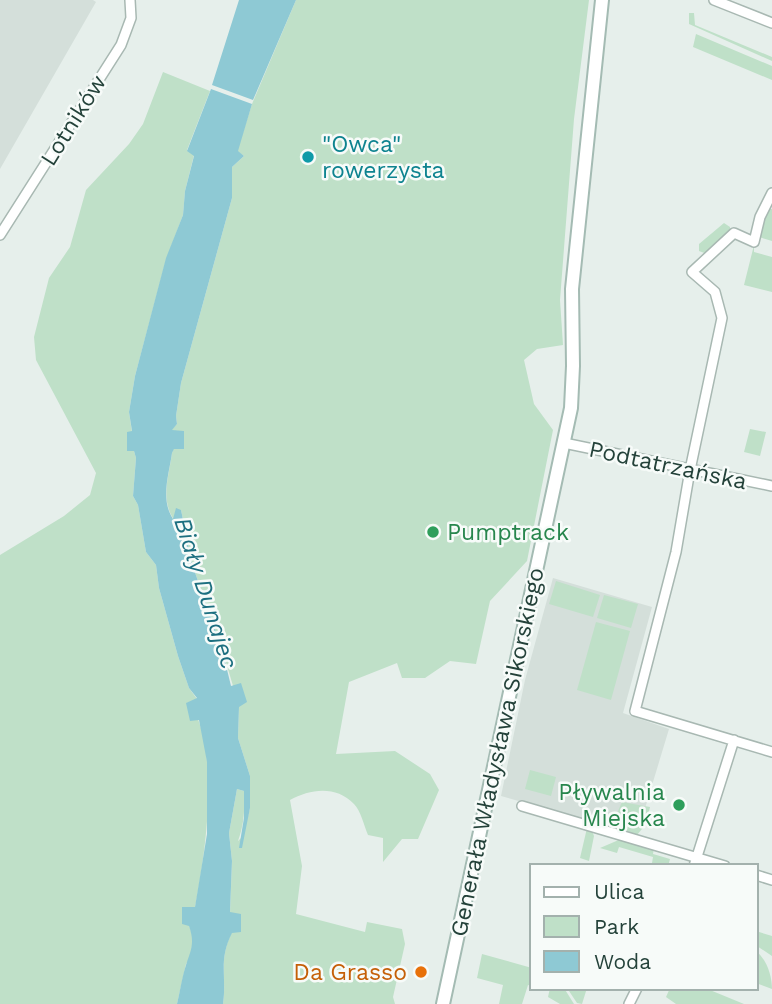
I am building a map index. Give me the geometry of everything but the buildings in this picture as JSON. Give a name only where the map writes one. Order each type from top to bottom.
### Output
[{"type":"street","name":"Lotników","points":[[0,235],[121,45],[131,18],[130,0]]},
{"type":"street","name":"Generała Władysława Sikorskiego","points":[[443,1004],[564,443],[573,385],[573,277],[602,0]]},
{"type":"street","points":[[714,0],[772,23]]},
{"type":"street","points":[[772,193],[760,217],[754,242],[734,233],[692,272],[715,292],[722,318],[676,552],[635,710],[772,752]]},
{"type":"street","name":"Podtatrzańska","points":[[564,443],[772,486]]},
{"type":"street","points":[[522,806],[696,862],[734,740]]},
{"type":"shaded area","points":[[0,0],[96,2],[0,169]]},
{"type":"shaded area","points":[[553,578],[652,607],[623,713],[669,729],[637,835],[501,796],[525,680]]},
{"type":"green space","points":[[296,0],[589,0],[574,119],[560,300],[563,345],[537,349],[524,360],[534,404],[553,430],[527,561],[490,601],[476,664],[450,661],[425,678],[402,678],[397,663],[349,682],[336,754],[395,751],[430,774],[439,790],[418,839],[402,839],[383,862],[383,838],[368,835],[359,811],[347,798],[331,791],[314,791],[290,800],[302,866],[296,914],[365,932],[367,922],[402,929],[405,944],[393,997],[395,1004],[223,1004],[225,951],[232,932],[240,932],[230,913],[232,861],[229,833],[237,789],[244,791],[243,823],[238,841],[243,836],[250,808],[250,776],[238,738],[239,706],[192,564],[181,510],[174,520],[166,496],[172,453],[174,448],[183,449],[171,430],[177,424],[181,383],[232,198],[232,167],[244,156],[237,151],[252,104]]},
{"type":"green space","points":[[689,13],[694,13],[695,25],[772,57],[772,61],[689,24]]},
{"type":"green space","points":[[696,34],[772,66],[772,80],[693,47]]},
{"type":"green space","points":[[163,72],[210,91],[187,150],[194,155],[185,191],[183,215],[166,260],[135,376],[129,412],[132,432],[127,451],[134,451],[136,458],[133,496],[138,505],[146,552],[156,565],[159,588],[178,656],[189,688],[197,699],[187,703],[199,722],[207,765],[208,814],[199,887],[195,908],[182,907],[193,936],[191,956],[186,964],[177,1004],[0,1004],[0,555],[64,516],[90,495],[96,473],[36,360],[34,337],[49,278],[70,247],[86,190],[129,144],[143,124]]},
{"type":"green space","points":[[767,209],[772,209],[772,241],[759,237],[758,234]]},
{"type":"green space","points":[[724,223],[730,227],[730,232],[707,254],[699,251],[699,244]]},
{"type":"green space","points":[[754,245],[754,252],[772,257],[772,292],[744,285]]},
{"type":"green space","points":[[750,429],[766,432],[760,456],[744,452]]},
{"type":"green space","points":[[556,581],[600,595],[593,617],[549,604]]},
{"type":"green space","points":[[604,595],[638,604],[631,628],[597,618]]},
{"type":"green space","points":[[596,622],[630,631],[611,700],[577,690]]},
{"type":"green space","points":[[530,770],[556,777],[551,796],[525,789]]},
{"type":"green space","points":[[622,802],[650,807],[646,824],[637,835],[611,827]]},
{"type":"green space","points":[[587,828],[594,836],[589,861],[580,858]]},
{"type":"green space","points":[[621,839],[654,848],[653,854],[670,859],[669,864],[657,864],[652,863],[653,857],[619,847],[617,853],[600,848]]},
{"type":"green space","points":[[758,932],[772,936],[772,956],[758,947]]},
{"type":"green space","points":[[758,953],[768,968],[772,989],[758,984]]},
{"type":"green space","points":[[482,954],[530,967],[530,986],[522,1004],[499,1004],[503,985],[477,978]]},
{"type":"green space","points":[[550,990],[565,990],[574,1004],[560,1004],[548,997]]},
{"type":"green space","points":[[568,990],[586,990],[582,1004],[577,1003]]},
{"type":"green space","points":[[669,990],[710,990],[744,1004],[676,1004],[666,997]]},
{"type":"water","points":[[239,0],[296,0],[253,100],[212,85]]},
{"type":"water","points":[[211,89],[252,104],[238,151],[244,156],[232,167],[232,198],[181,383],[177,424],[172,430],[184,431],[184,449],[174,449],[172,453],[166,495],[173,519],[176,508],[181,510],[192,564],[222,649],[231,686],[241,683],[247,702],[239,707],[238,738],[250,776],[250,808],[242,848],[239,848],[244,818],[244,791],[237,789],[229,833],[232,861],[230,912],[241,914],[241,932],[232,933],[225,952],[223,1004],[177,1004],[192,942],[189,926],[182,924],[182,907],[195,907],[207,834],[207,762],[199,720],[190,721],[186,703],[197,698],[189,688],[178,656],[159,588],[156,565],[146,552],[138,505],[133,496],[136,458],[134,451],[127,451],[127,432],[132,431],[129,412],[135,376],[166,258],[183,215],[185,191],[194,156],[187,151]]},
{"type":"place","name":"\"Owca\" rowerzysta","points":[[308,157]]},
{"type":"place","name":"Pumptrack","points":[[433,532]]},
{"type":"place","name":"Pływalnia Miejska","points":[[679,805]]},
{"type":"place","name":"Da Grasso","points":[[421,972]]},
{"type":"water label","name":"Biały Dunajec","points":[[206,593]]}]
